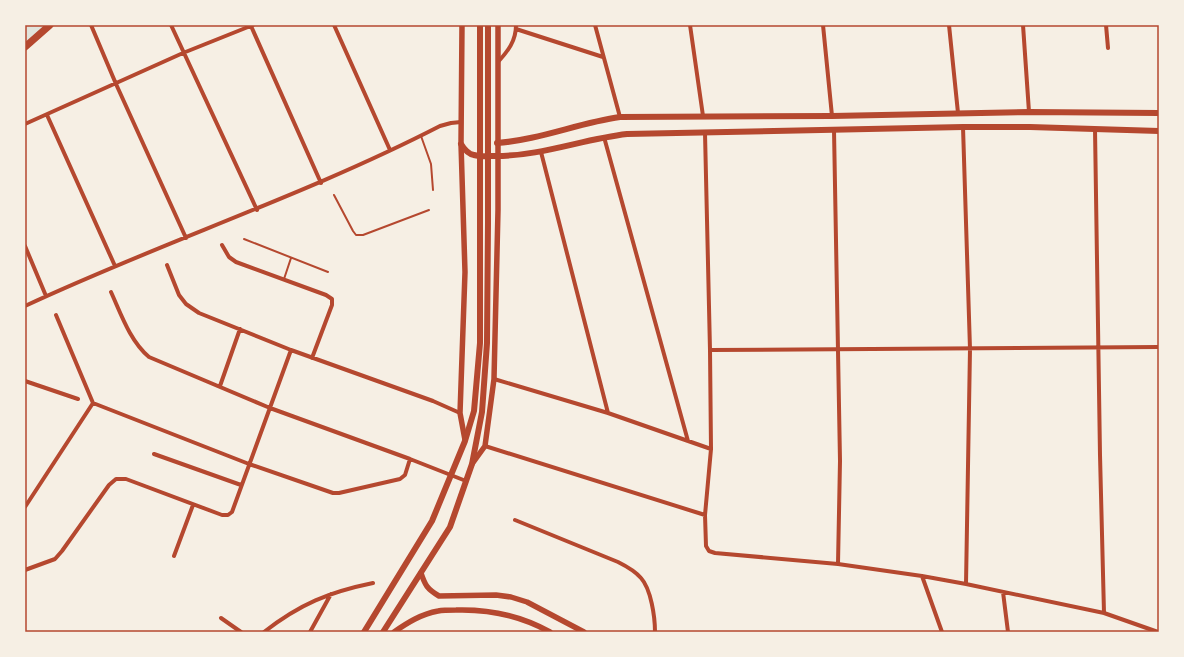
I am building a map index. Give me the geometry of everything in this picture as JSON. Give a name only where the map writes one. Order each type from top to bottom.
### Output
[{"type":"main road","points":[[25,47],[50,25]]},
{"type":"main road","points":[[364,632],[432,521],[465,441],[474,411],[480,343],[480,25]]},
{"type":"main road","points":[[383,632],[450,527],[472,464],[482,412],[487,343],[488,25]]},
{"type":"main road","points":[[497,143],[522,140],[599,120],[620,117],[832,116],[1029,112],[1159,113]]},
{"type":"main road","points":[[461,144],[464,149],[474,155],[497,156],[540,152],[604,137],[627,134],[963,127],[1030,127],[1159,131]]},
{"type":"street","points":[[92,25],[116,84],[186,238]]},
{"type":"street","points":[[171,25],[257,210]]},
{"type":"street","points":[[25,124],[184,53],[252,25],[321,182]]},
{"type":"street","points":[[334,25],[390,150]]},
{"type":"street","points":[[462,25],[461,144],[465,272],[460,413],[465,441]]},
{"type":"street","points":[[472,464],[485,446],[494,379],[498,210],[498,25]]},
{"type":"street","points":[[595,25],[620,117]]},
{"type":"street","points":[[690,25],[702,116]]},
{"type":"street","points":[[823,25],[832,116]]},
{"type":"street","points":[[949,25],[958,113]]},
{"type":"street","points":[[1023,25],[1029,112]]},
{"type":"street","points":[[1106,25],[1108,48]]},
{"type":"street","points":[[498,63],[510,49],[516,27],[603,56]]},
{"type":"street","points":[[47,115],[115,266]]},
{"type":"street","points":[[25,306],[115,266],[257,210],[321,182],[440,126],[461,122]]},
{"type":"street","points":[[963,127],[970,349],[966,584]]},
{"type":"street","points":[[1095,129],[1104,613]]},
{"type":"street","points":[[834,130],[840,461],[838,564]]},
{"type":"street","points":[[705,133],[711,449],[705,515],[706,546],[709,551],[716,553],[838,564],[922,576],[1104,613],[1158,632]]},
{"type":"street","points":[[604,137],[688,441]]},
{"type":"street","points":[[540,152],[608,413]]},
{"type":"street","points":[[222,245],[230,257],[236,262],[326,295],[332,299],[332,305],[312,358]]},
{"type":"street","points":[[25,246],[46,296]]},
{"type":"street","points":[[166,265],[179,295],[186,304],[199,313],[291,350],[433,401],[460,413]]},
{"type":"street","points":[[110,292],[135,343],[149,357],[270,408],[451,474],[466,481]]},
{"type":"street","points":[[56,315],[93,403],[248,464],[334,493],[400,479],[405,475],[410,459]]},
{"type":"street","points":[[220,386],[240,329]]},
{"type":"street","points":[[710,350],[1159,347]]},
{"type":"street","points":[[25,570],[55,559],[109,485],[116,479],[126,479],[222,515],[228,515],[232,512],[248,464],[291,350]]},
{"type":"street","points":[[494,379],[608,413],[711,449]]},
{"type":"street","points":[[25,381],[78,399]]},
{"type":"street","points":[[25,507],[93,403]]},
{"type":"street","points":[[485,446],[705,515]]},
{"type":"street","points":[[154,454],[241,485]]},
{"type":"street","points":[[174,556],[193,505]]},
{"type":"street","points":[[515,520],[618,562],[642,578],[648,590],[655,632]]},
{"type":"street","points":[[421,573],[426,586],[439,596],[496,595],[511,597],[527,602],[584,632]]},
{"type":"street","points":[[922,576],[942,632]]},
{"type":"street","points":[[264,632],[309,603],[332,593],[373,583]]},
{"type":"street","points":[[1003,592],[1008,632]]},
{"type":"street","points":[[310,632],[332,593]]},
{"type":"street","points":[[394,632],[411,620],[438,611],[470,610],[494,612],[514,616],[538,625],[550,632]]},
{"type":"street","points":[[221,618],[241,632]]},
{"type":"lane","points":[[421,136],[431,164],[433,190]]},
{"type":"lane","points":[[334,195],[352,231],[356,235],[363,235],[429,210]]},
{"type":"lane","points":[[244,239],[328,272]]},
{"type":"lane","points":[[283,280],[291,258]]},
{"type":"shaded area","points":[[25,25],[46,25],[25,47]]}]
